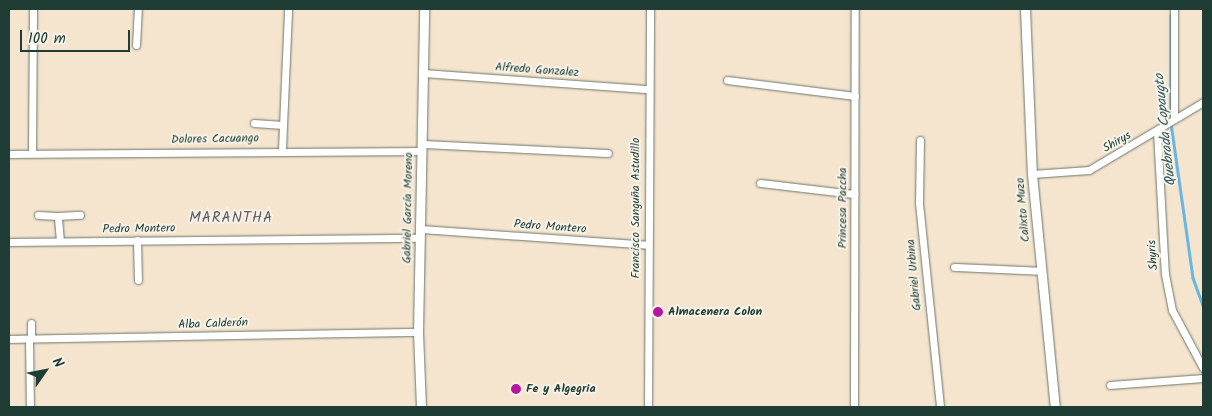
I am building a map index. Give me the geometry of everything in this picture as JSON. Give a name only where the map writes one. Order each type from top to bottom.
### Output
[{"type":"street","points":[[32,153],[33,9]]},
{"type":"street","points":[[136,45],[138,9]]},
{"type":"street","points":[[282,149],[288,9]]},
{"type":"street","name":"Gabriel García Moreno","points":[[420,407],[418,332],[424,9]]},
{"type":"street","name":"Francisco Sanguña Astudillo","points":[[648,407],[647,245],[650,9]]},
{"type":"street","name":"Princesa Paccha","points":[[854,407],[855,9]]},
{"type":"street","name":"Calixto Muzo","points":[[1025,9],[1032,174],[1055,407]]},
{"type":"street","points":[[1174,9],[1174,119]]},
{"type":"street","name":"Alfredo Gonzalez","points":[[423,74],[648,89]]},
{"type":"street","points":[[727,80],[855,96]]},
{"type":"street","name":"Shirys","points":[[1032,174],[1089,170],[1157,132],[1174,119],[1203,102]]},
{"type":"street","points":[[254,123],[283,125]]},
{"type":"street","name":"Shyris","points":[[1157,132],[1165,274],[1172,310],[1203,368]]},
{"type":"street","name":"Gabriel Urbina","points":[[920,140],[919,203],[940,407]]},
{"type":"street","name":"Dolores Cacuango","points":[[9,154],[422,147],[608,153]]},
{"type":"street","points":[[760,183],[854,194]]},
{"type":"street","points":[[38,215],[80,215]]},
{"type":"street","points":[[58,216],[60,241]]},
{"type":"street","name":"Pedro Montero","points":[[9,242],[420,233],[647,245]]},
{"type":"street","points":[[137,240],[138,280]]},
{"type":"street","points":[[954,267],[1041,271]]},
{"type":"street","points":[[30,407],[31,323]]},
{"type":"street","name":"Alba Calderón","points":[[9,339],[418,332]]},
{"type":"street","points":[[1110,385],[1203,378]]},
{"type":"waterway","name":"Quebrada Copaugto","points":[[1171,15],[1171,115]]},
{"type":"waterway","name":"Quebrada Copaugto","points":[[1171,123],[1193,278],[1203,306]]},
{"type":"place","name":"Almacenera Colon","points":[[658,312]]},
{"type":"place","name":"Fe y Algegria","points":[[516,389]]},
{"type":"district","name":"MARANTHA","points":[[231,219]]}]
